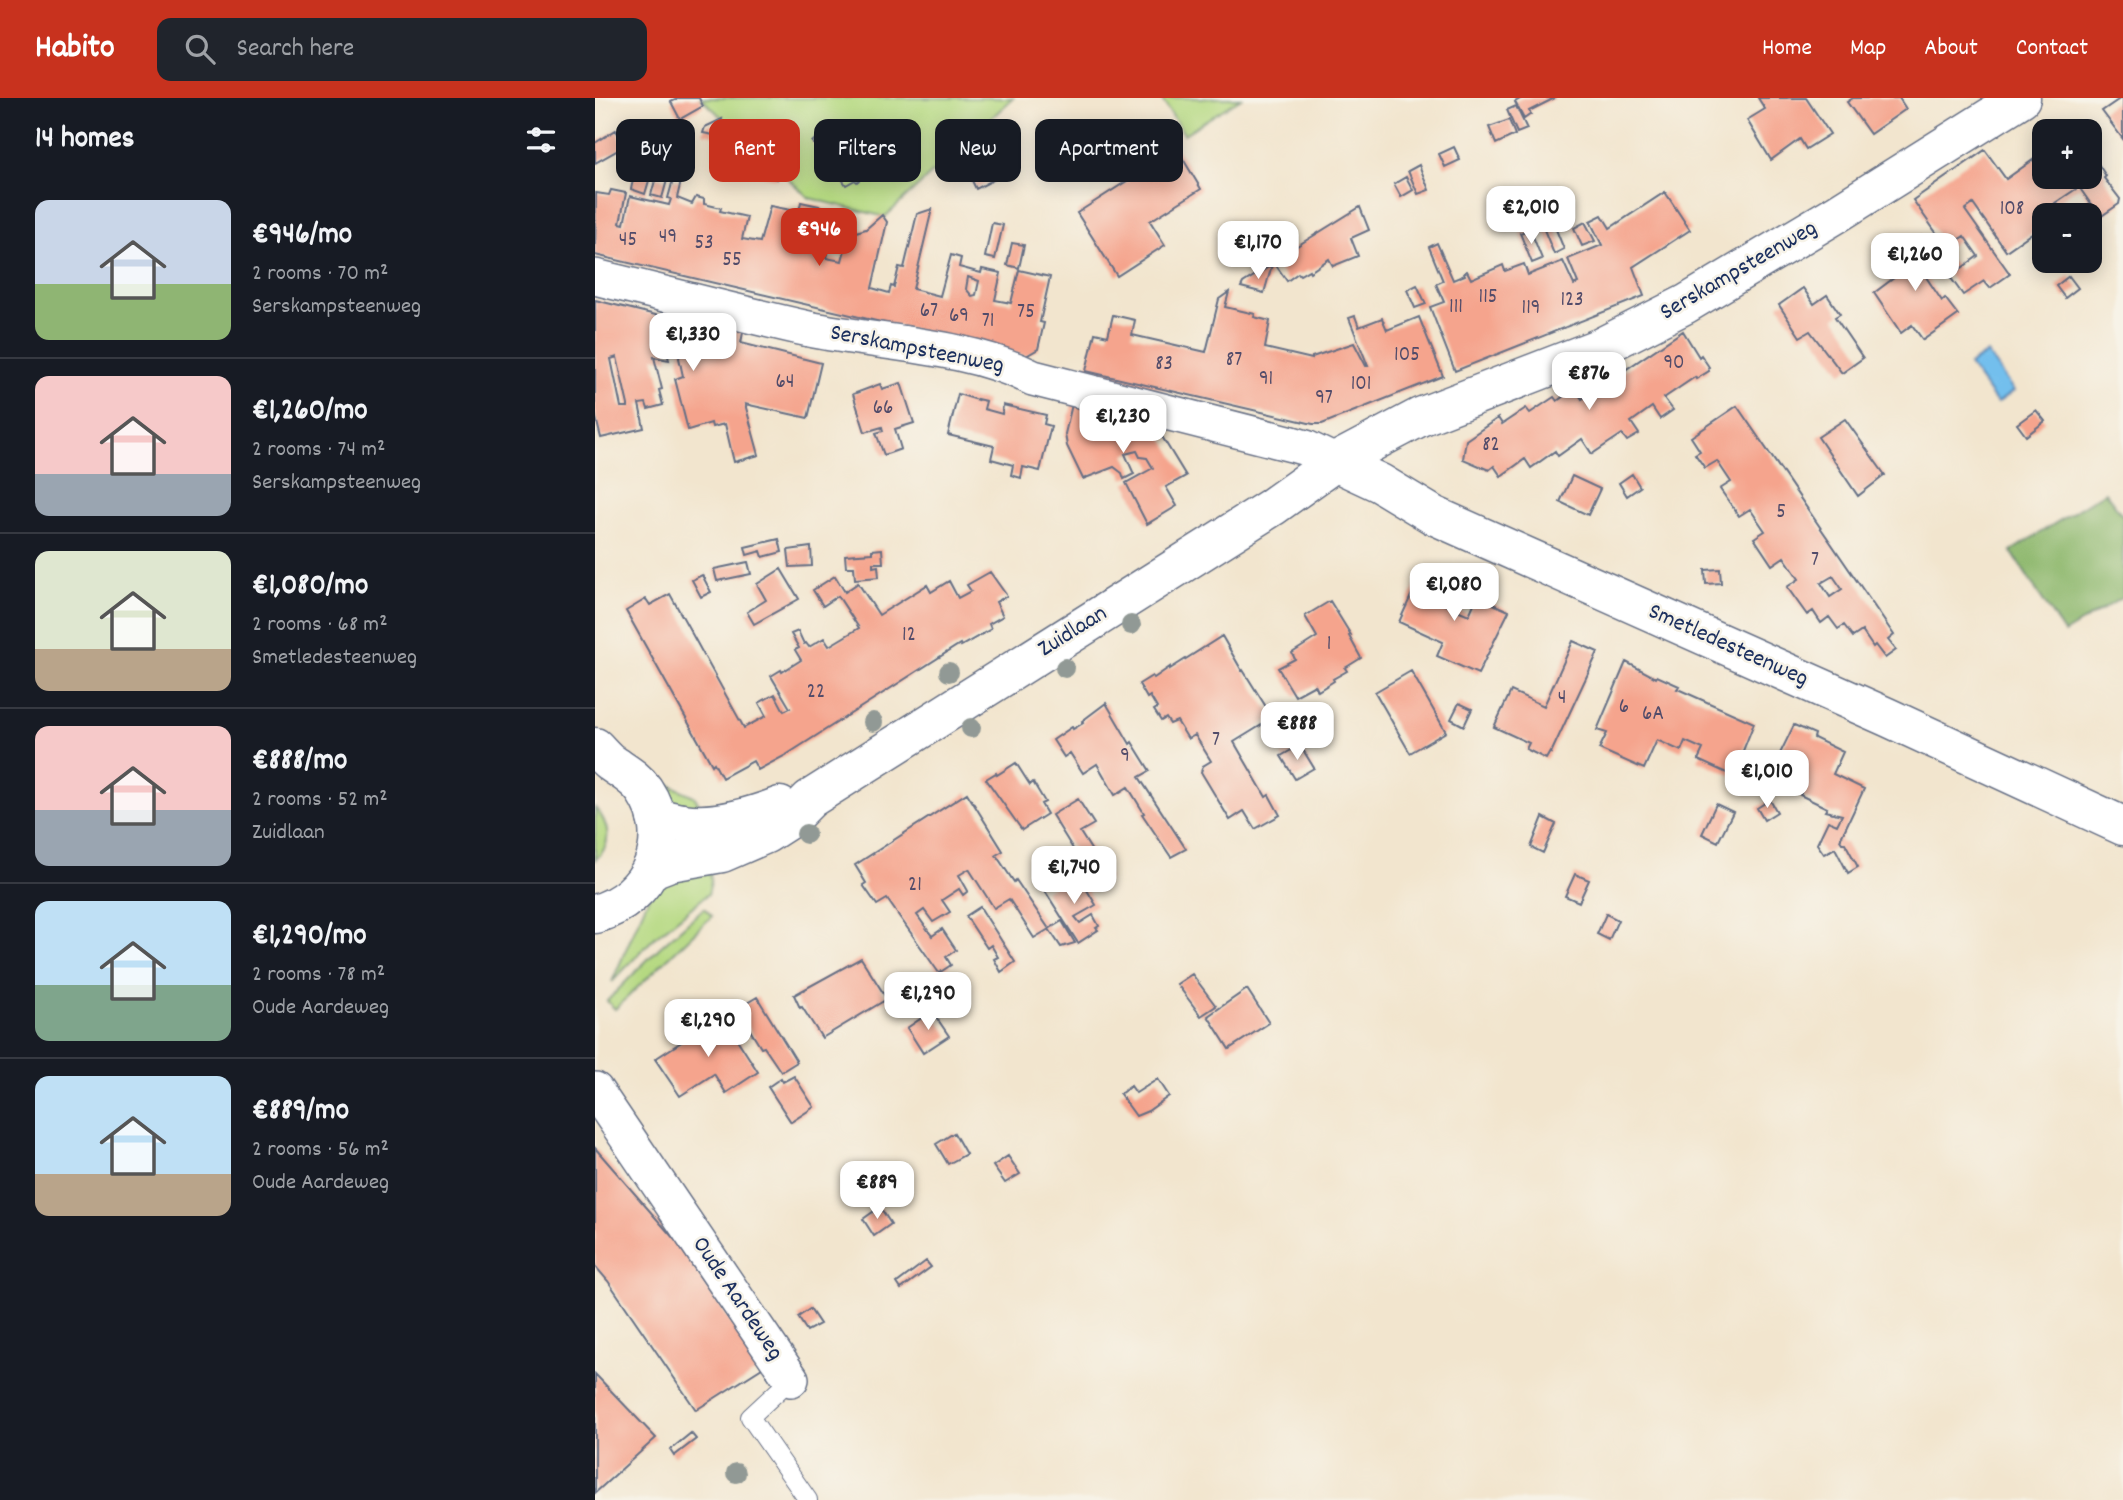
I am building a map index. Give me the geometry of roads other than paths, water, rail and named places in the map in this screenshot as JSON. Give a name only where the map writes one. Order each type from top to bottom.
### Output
[{"type":"street","name":"Serskampsteenweg","points":[[595,277],[811,329],[907,343],[1010,366],[1033,378],[1307,448],[1335,462],[1420,417],[1588,352],[1666,314],[1838,213],[2021,98]]},
{"type":"street","name":"Zuidlaan","points":[[652,869],[670,862],[722,853],[766,834],[791,818],[810,799],[1272,507],[1335,462]]},
{"type":"street","name":"Smetledesteenweg","points":[[1335,462],[1380,483],[1433,515],[2123,825]]},
{"type":"street","points":[[596,916],[631,896],[643,883],[652,869],[658,848],[656,818],[643,788],[627,772],[600,756]]},
{"type":"street","name":"Zuidlaan","points":[[656,818],[683,824],[718,822],[758,815],[810,799]]},
{"type":"street","name":"Oude Aardeweg","points":[[595,1090],[791,1379]]},
{"type":"lane","name":"Oude Aardeweg","points":[[791,1379],[750,1417],[808,1500]]},
{"type":"water","points":[[1987,353],[2014,391],[1997,403],[1969,365]]}]
